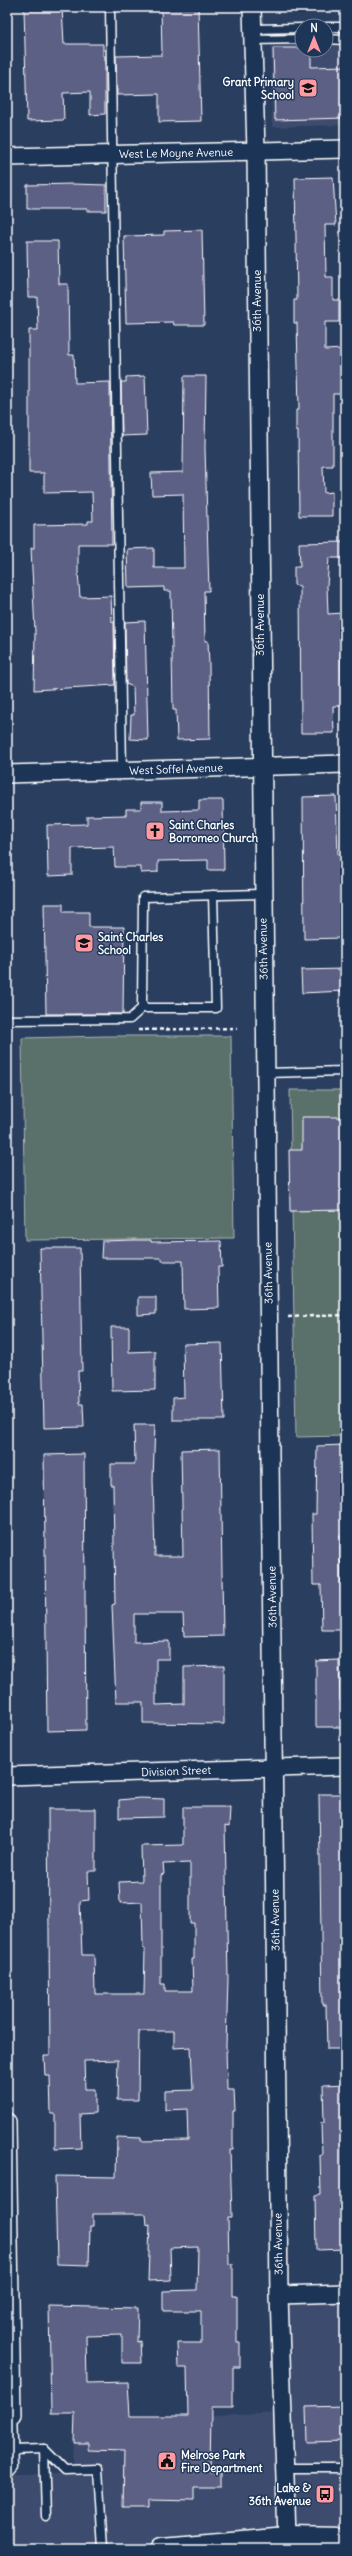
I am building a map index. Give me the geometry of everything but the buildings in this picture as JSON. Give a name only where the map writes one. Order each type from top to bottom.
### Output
[{"type":"main road","points":[[163,2549],[345,2540]]},
{"type":"street","name":"36th Avenue","points":[[252,7],[256,151],[262,894],[274,1768],[279,2295],[286,2544]]},
{"type":"street","name":"West Le Moyne Avenue","points":[[7,157],[345,149]]},
{"type":"street","name":"West Soffel Avenue","points":[[7,774],[345,764]]},
{"type":"street","name":"Division Street","points":[[7,1776],[345,1766]]},
{"type":"street","points":[[7,2122],[12,2416]]},
{"type":"street","points":[[279,2295],[345,2293]]},
{"type":"lane","points":[[110,7],[122,771]]},
{"type":"lane","points":[[334,27],[345,27]]},
{"type":"lane","points":[[253,35],[294,29]]},
{"type":"lane","points":[[253,35],[294,38]]},
{"type":"lane","points":[[334,39],[345,40]]},
{"type":"lane","points":[[142,1008],[144,897],[262,894]]},
{"type":"lane","points":[[7,1020],[130,1018],[142,1008],[216,1008],[213,895]]},
{"type":"lane","points":[[265,1073],[345,1071]]},
{"type":"lane","points":[[7,2474],[14,2466],[12,2416]]},
{"type":"lane","points":[[13,2450],[44,2449],[65,2470],[98,2469],[103,2549]]},
{"type":"lane","points":[[44,2449],[46,2516]]},
{"type":"lane","points":[[285,2468],[345,2468]]},
{"type":"path","points":[[288,1316],[345,1316]]},
{"type":"shaded area","name":"Grant Primary School","points":[[294,34],[294,58],[334,58],[334,34],[345,34],[345,125],[272,127],[271,35]]},
{"type":"shaded area","points":[[345,2293],[345,2540],[202,2549],[7,2549],[7,2474],[73,2474],[74,2422],[282,2413],[279,2295]]},
{"type":"green space","points":[[231,1036],[234,1238],[25,1240],[22,1038]]},
{"type":"green space","points":[[290,1090],[345,1090],[345,1436],[296,1437]]},
{"type":"place","name":"Grant Primary School","points":[[308,88]]},
{"type":"place","name":"Saint Charles Borromeo Church","points":[[155,831]]},
{"type":"place","name":"Saint Charles School","points":[[84,943]]},
{"type":"place","name":"Melrose Park Fire Department","points":[[167,2461]]},
{"type":"place","name":"Lake & 36th Avenue","points":[[325,2494]]}]
